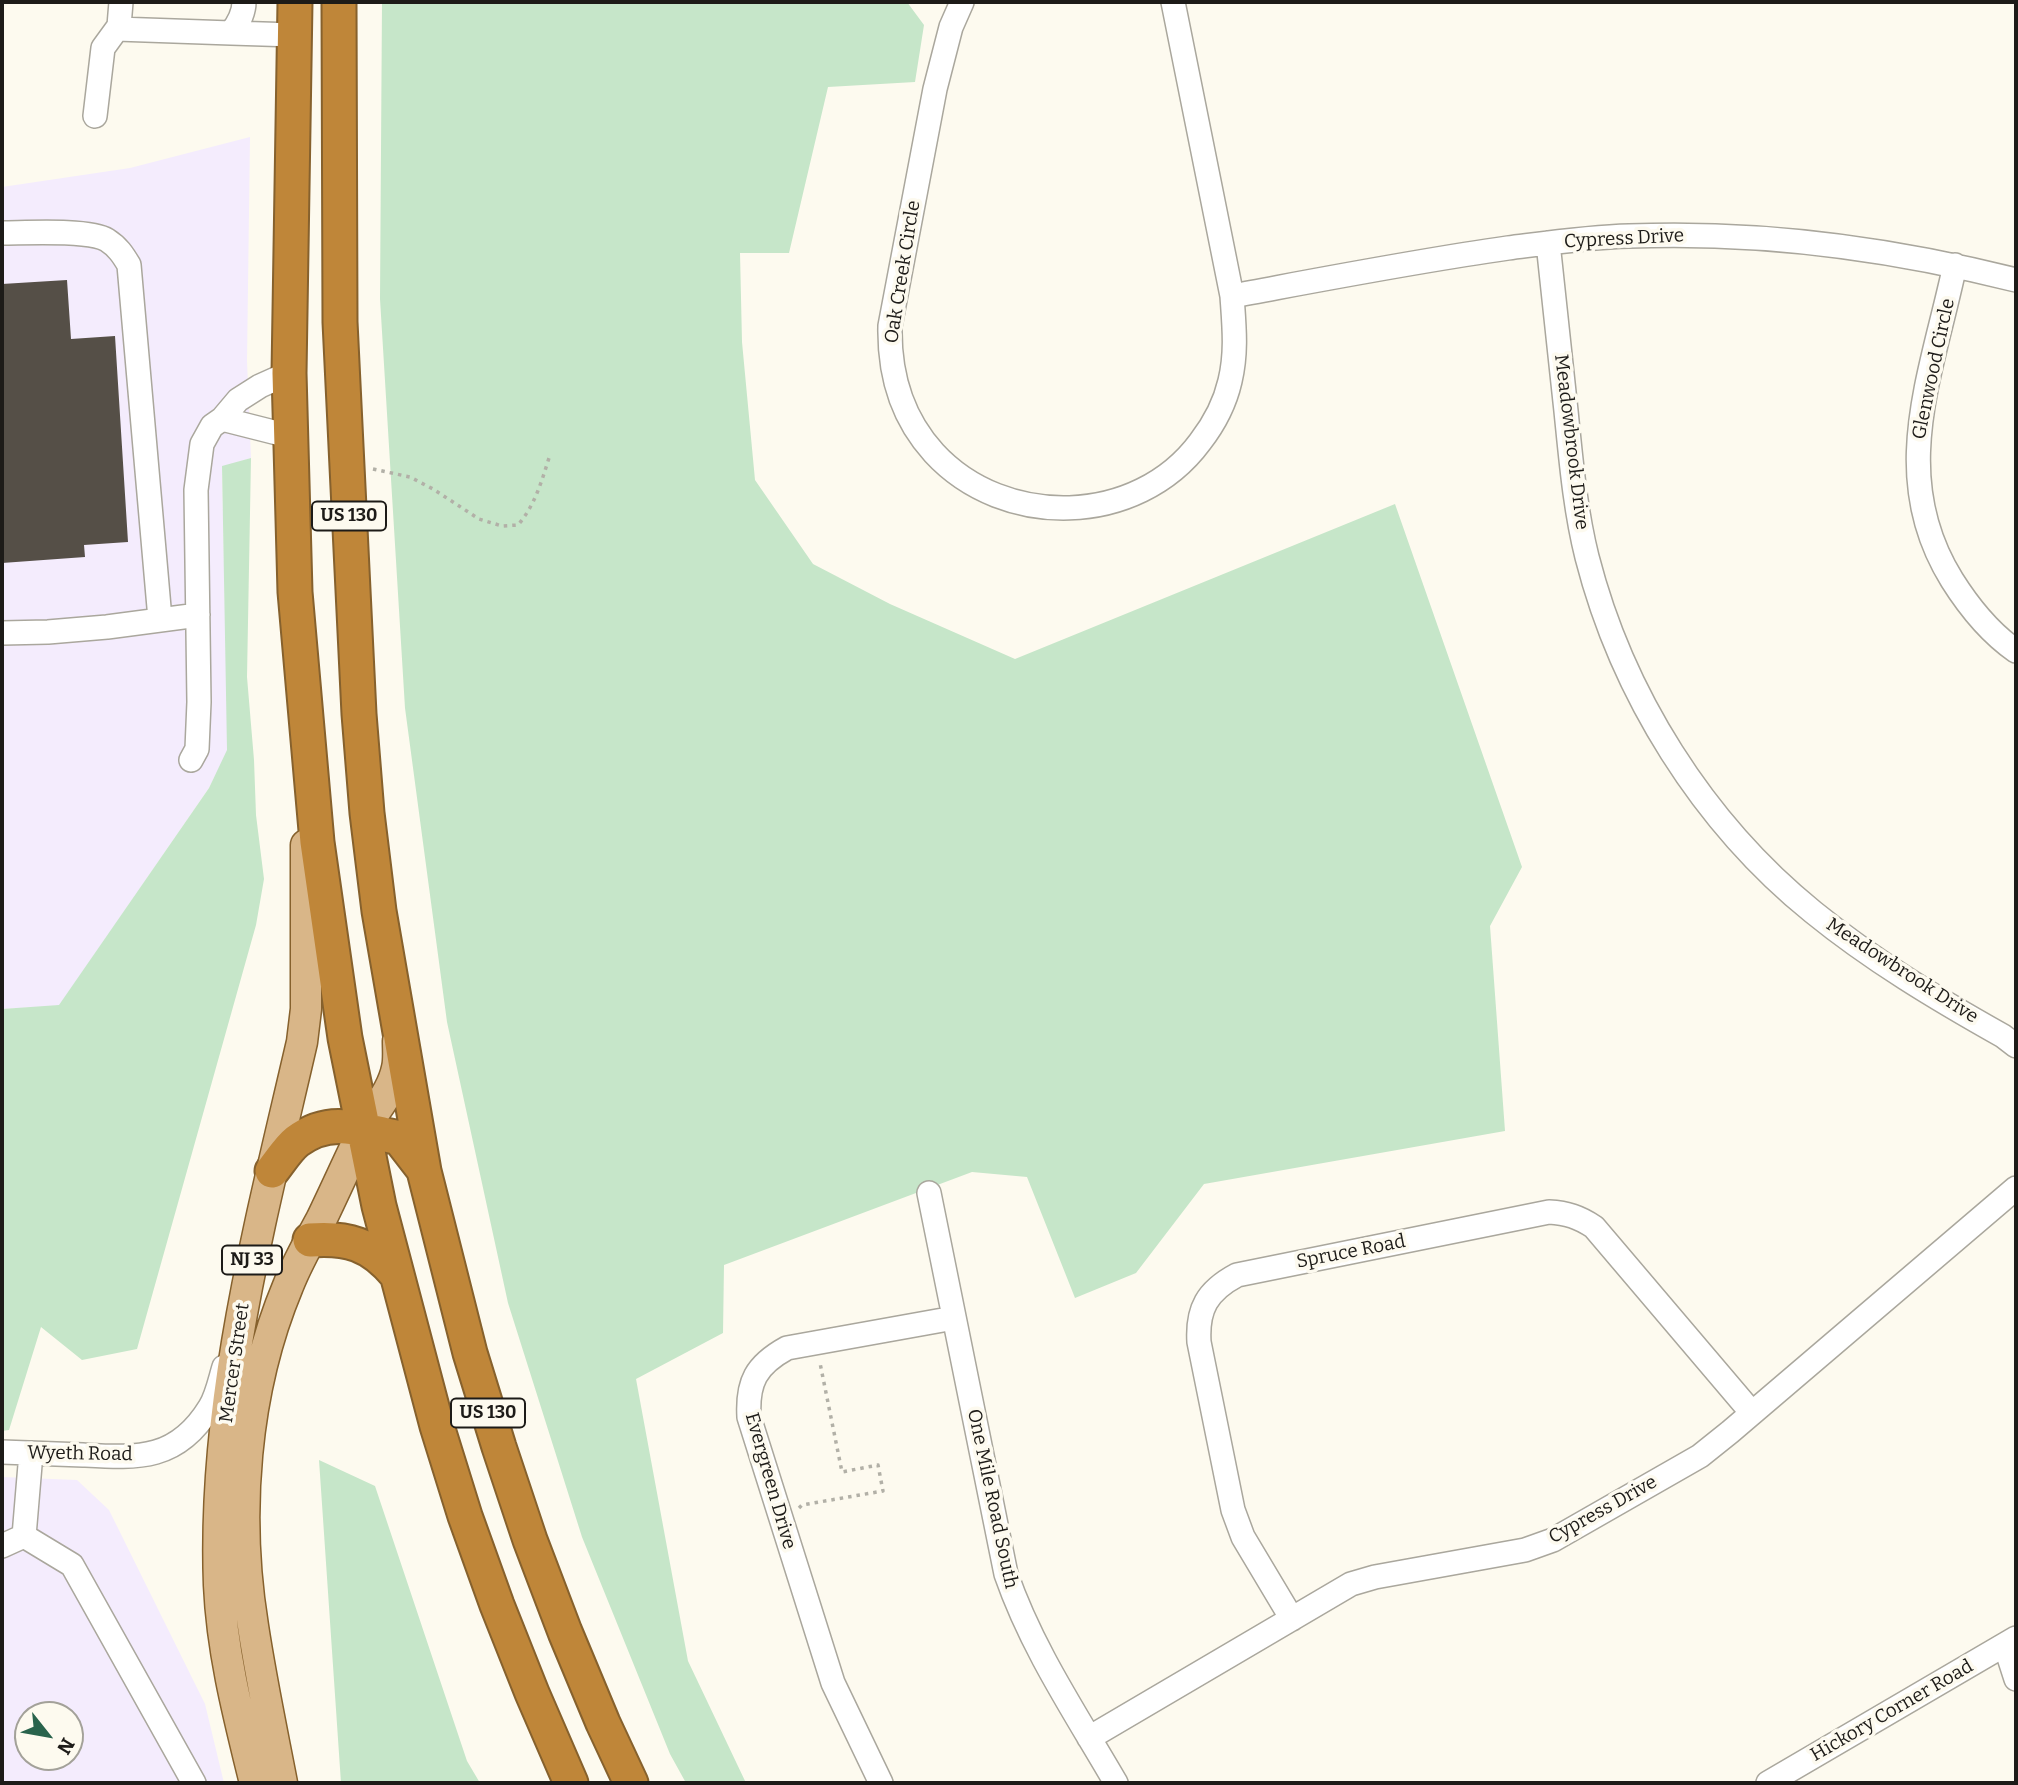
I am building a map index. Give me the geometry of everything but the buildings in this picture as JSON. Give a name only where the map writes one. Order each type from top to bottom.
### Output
[{"type":"highway","name":"US 130","points":[[295,2],[289,373],[295,592],[317,842],[345,1038],[379,1206],[437,1426],[497,1605],[571,1783]]},
{"type":"highway","name":"US 130","points":[[340,2],[340,323],[359,714],[379,911],[424,1171],[470,1353],[530,1540],[565,1632],[631,1783]]},
{"type":"highway","points":[[272,1171],[295,1142],[320,1127],[341,1125],[399,1138],[424,1171]]},
{"type":"highway","points":[[310,1240],[332,1238],[353,1242],[370,1250],[396,1274]]},
{"type":"main road","name":"Mercer Street","points":[[255,1783],[230,1685],[219,1587],[219,1500],[231,1377],[242,1314],[255,1244],[302,1042],[306,1009],[307,736]]},
{"type":"main road","name":"Mercer Street","points":[[282,1783],[252,1624],[246,1566],[246,1469],[256,1400],[273,1325],[288,1286],[363,1130],[387,1093],[397,1068],[399,1027]]},
{"type":"street","points":[[95,116],[103,48],[117,29],[121,2]]},
{"type":"street","points":[[231,33],[238,24],[244,2]]},
{"type":"street","name":"Oak Creek Circle","points":[[962,2],[951,27],[935,89],[890,326],[894,377],[903,405],[915,429],[952,470],[974,485],[1001,497],[1029,505],[1084,508],[1112,502],[1138,492],[1173,471],[1209,430],[1230,383],[1235,334],[1232,296],[1173,2]]},
{"type":"street","points":[[117,29],[294,35]]},
{"type":"street","points":[[2,233],[60,232],[104,238],[118,248],[129,265],[160,619]]},
{"type":"street","name":"Cypress Drive","points":[[1232,296],[1431,259],[1548,243],[1627,236],[1758,237],[1821,242],[1955,265],[2016,280]]},
{"type":"street","name":"Meadowbrook Drive","points":[[1548,243],[1575,499],[1587,557],[1622,659],[1666,743],[1729,830],[1770,873],[1812,911],[1906,979],[2016,1046]]},
{"type":"street","name":"Glenwood Circle","points":[[1955,265],[1922,407],[1917,469],[1921,502],[1932,539],[1945,569],[1963,598],[1985,624],[2016,651]]},
{"type":"street","points":[[191,760],[197,748],[199,702],[197,490],[202,444],[212,426],[222,419],[238,400],[289,373]]},
{"type":"street","points":[[222,419],[289,436]]},
{"type":"street","points":[[2,632],[48,632],[107,627],[198,615]]},
{"type":"street","name":"Cypress Drive","points":[[1090,1738],[1351,1584],[1375,1577],[1525,1550],[1553,1540],[1700,1456],[2016,1188]]},
{"type":"street","name":"One Mile Road South","points":[[929,1193],[1006,1574],[1017,1608],[1033,1642],[1116,1783]]},
{"type":"street","name":"Spruce Road","points":[[1292,1619],[1243,1537],[1233,1510],[1199,1342],[1198,1325],[1202,1308],[1210,1294],[1237,1275],[1549,1212],[1563,1213],[1580,1218],[1594,1227],[1752,1413]]},
{"type":"street","name":"Wyeth Road","points":[[2,1452],[142,1456],[177,1443],[192,1431],[212,1404],[242,1314]]},
{"type":"street","name":"Evergreen Drive","points":[[881,1783],[833,1683],[749,1417],[748,1399],[752,1382],[760,1367],[771,1356],[787,1348],[954,1318]]},
{"type":"street","points":[[24,1536],[31,1453]]},
{"type":"street","points":[[2,1546],[24,1536]]},
{"type":"street","points":[[24,1536],[72,1565],[194,1783]]},
{"type":"street","points":[[2011,1641],[2016,1679]]},
{"type":"street","name":"Hickory Corner Road","points":[[1768,1783],[2011,1641]]},
{"type":"path","points":[[347,465],[411,477],[479,519],[502,526],[518,525],[528,513],[539,491],[549,458]]},
{"type":"path","points":[[798,1509],[802,1505],[883,1491],[878,1465],[842,1472],[820,1361]]},
{"type":"shaded area","points":[[250,137],[247,361],[251,458],[222,467],[228,750],[209,788],[59,1006],[2,1009],[2,187],[130,168]]},
{"type":"shaded area","points":[[2,1477],[77,1480],[109,1510],[205,1704],[224,1783],[2,1783]]},
{"type":"green space","points":[[382,2],[907,2],[924,25],[915,82],[828,87],[789,253],[740,253],[742,342],[755,480],[813,564],[890,604],[1015,659],[1395,504],[1522,867],[1490,926],[1505,1131],[1204,1184],[1136,1273],[1075,1298],[1027,1177],[972,1172],[724,1265],[723,1333],[636,1379],[688,1661],[746,1783],[686,1783],[670,1754],[582,1537],[508,1303],[447,1022],[405,708],[380,299]]},
{"type":"green space","points":[[251,458],[247,677],[256,815],[264,879],[256,925],[137,1349],[82,1360],[41,1327],[9,1430],[2,1431],[2,1009],[59,1005],[209,788],[227,750],[222,466]]},
{"type":"green space","points":[[319,1460],[375,1486],[467,1761],[480,1783],[341,1783]]}]
